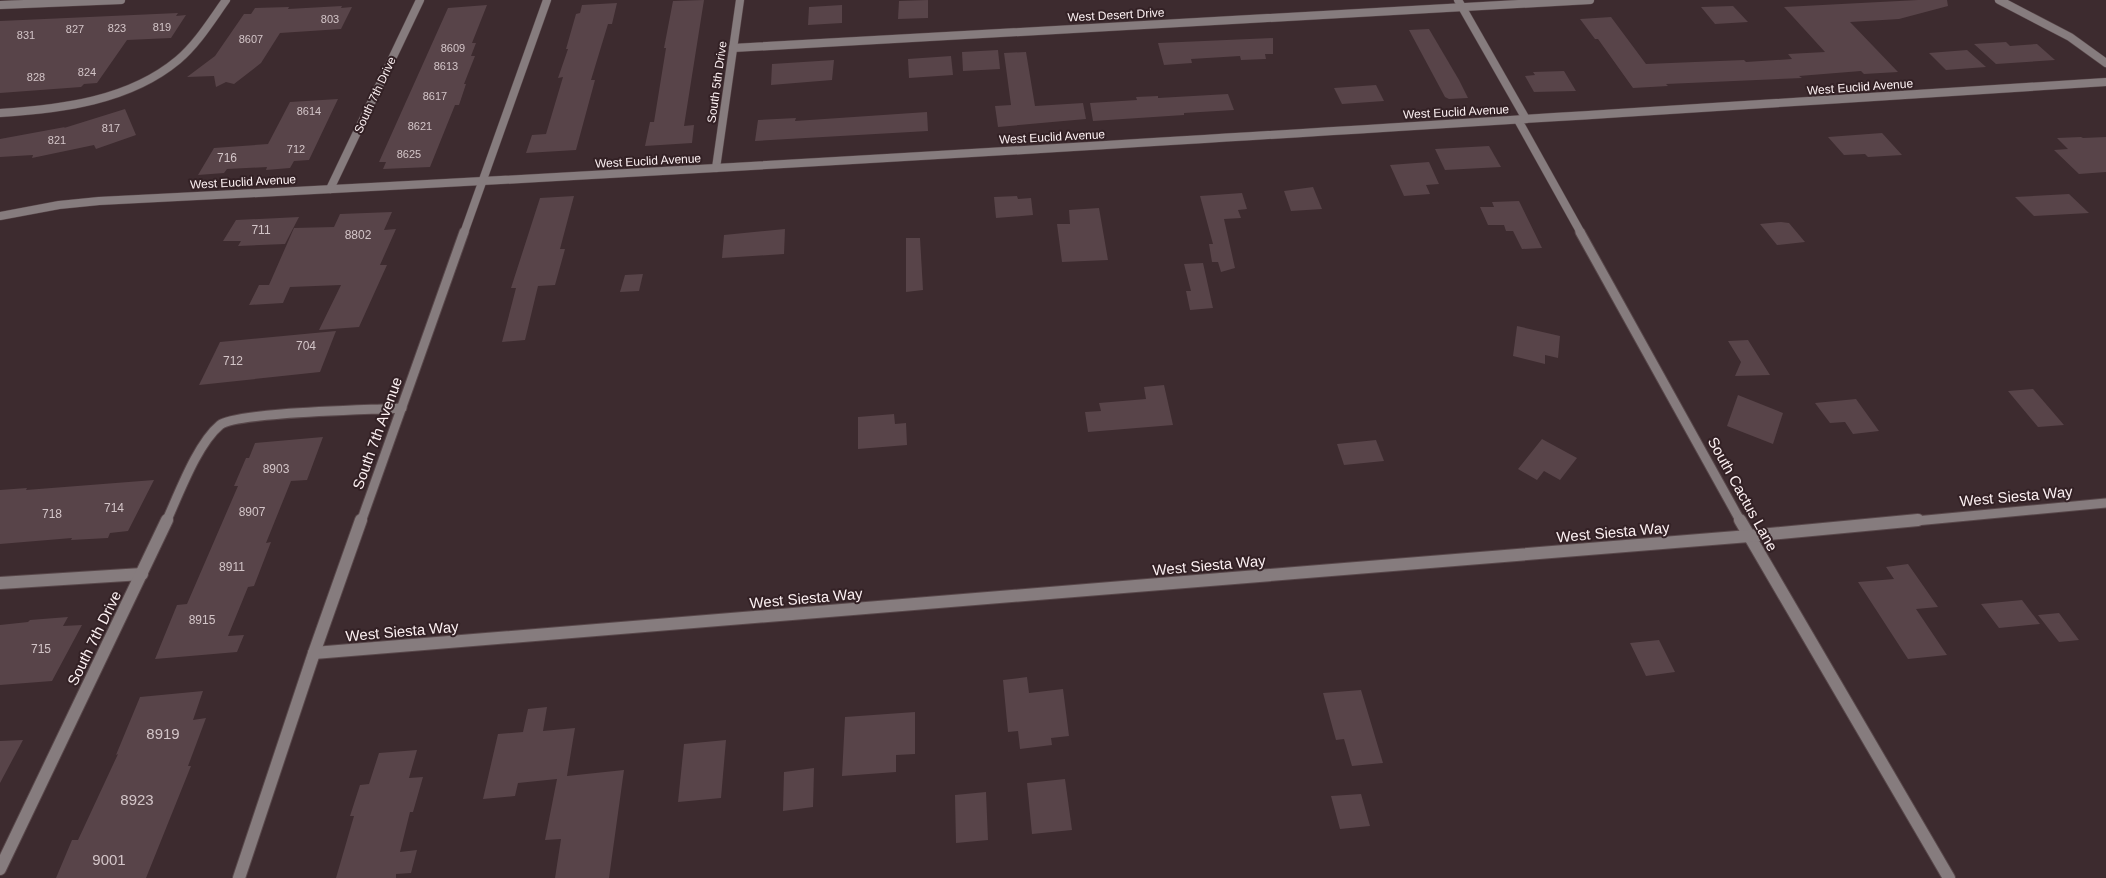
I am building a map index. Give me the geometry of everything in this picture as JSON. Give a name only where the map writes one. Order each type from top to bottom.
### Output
[{"type":"street","points":[[0,5],[120,0]]},
{"type":"street","points":[[0,112],[38,111],[114,95],[157,75],[178,60],[201,36],[226,0]]},
{"type":"street","name":"South 7th Drive","points":[[330,189],[420,0]]},
{"type":"street","name":"South 7th Avenue","points":[[238,878],[314,653],[547,0]]},
{"type":"street","name":"South 5th Drive","points":[[716,168],[740,0]]},
{"type":"street","name":"West Desert Drive","points":[[733,48],[1460,3],[1590,0]]},
{"type":"street","points":[[1999,0],[2070,36],[2106,63]]},
{"type":"street","name":"South Cactus Lane","points":[[1460,3],[1749,536],[1949,878]]},
{"type":"street","name":"West Euclid Avenue","points":[[0,216],[50,206],[99,201],[482,182],[1522,120],[2106,82]]},
{"type":"street","name":"South 7th Drive","points":[[0,868],[204,442],[221,424],[248,417],[402,408]]},
{"type":"street","name":"West Siesta Way","points":[[314,653],[1749,536],[2106,503]]},
{"type":"street","points":[[0,583],[142,574]]},
{"type":"building","points":[[704,0],[684,126],[694,125],[692,143],[645,146],[650,122],[654,122],[666,48],[664,48],[673,1]]},
{"type":"building","points":[[928,0],[928,18],[898,19],[899,1]]},
{"type":"building","points":[[1947,0],[1948,6],[1899,19],[1850,22],[1898,72],[1864,74],[1861,71],[1799,76],[1802,78],[1666,84],[1668,86],[1633,88],[1598,39],[1595,39],[1580,19],[1611,17],[1646,64],[1744,60],[1746,62],[1792,59],[1788,54],[1825,52],[1784,7]]},
{"type":"building","points":[[617,3],[612,24],[608,24],[591,80],[595,80],[576,150],[526,153],[532,135],[546,134],[563,77],[558,78],[568,49],[566,49],[576,14],[580,13],[582,5]]},
{"type":"building","points":[[487,5],[472,43],[476,43],[471,56],[475,56],[464,84],[466,84],[459,105],[455,105],[430,167],[383,169],[386,162],[379,162],[448,8]]},
{"type":"building","points":[[842,5],[842,23],[808,25],[809,7]]},
{"type":"building","points":[[342,6],[341,8],[352,7],[341,29],[280,33],[261,63],[234,84],[226,82],[216,87],[214,76],[187,77],[215,56],[244,14],[251,14],[255,8],[289,7],[288,9]]},
{"type":"building","points":[[1733,6],[1748,22],[1715,24],[1701,7]]},
{"type":"building","points":[[178,13],[176,16],[186,15],[171,38],[127,40],[97,83],[84,84],[81,87],[0,93],[0,21]]},
{"type":"building","points":[[1429,29],[1468,98],[1449,99],[1445,97],[1409,30]]},
{"type":"building","points":[[1273,38],[1273,54],[1265,54],[1266,59],[1241,60],[1240,56],[1191,59],[1192,63],[1164,65],[1158,43]]},
{"type":"building","points":[[2006,42],[2010,46],[2037,44],[2055,60],[1996,64],[1974,44]]},
{"type":"building","points":[[998,50],[1000,69],[963,71],[962,52]]},
{"type":"building","points":[[1967,50],[1986,67],[1946,70],[1929,53]]},
{"type":"building","points":[[1026,52],[1035,106],[1083,103],[1086,119],[998,127],[995,106],[1011,105],[1004,53]]},
{"type":"building","points":[[951,56],[953,75],[909,78],[908,59]]},
{"type":"building","points":[[834,60],[832,80],[771,85],[772,64]]},
{"type":"building","points":[[1564,71],[1576,91],[1534,92],[1525,76],[1535,75],[1533,72]]},
{"type":"building","points":[[1376,85],[1384,101],[1342,104],[1334,88]]},
{"type":"building","points":[[1228,94],[1234,110],[1093,121],[1090,103],[1137,100],[1136,97],[1158,96],[1158,98]]},
{"type":"building","points":[[338,99],[309,160],[294,161],[290,168],[266,170],[267,167],[227,169],[224,173],[198,175],[214,148],[268,144],[290,102]]},
{"type":"building","points":[[125,109],[136,135],[96,149],[94,145],[32,158],[33,155],[0,157],[0,139],[64,128]]},
{"type":"building","points":[[927,112],[928,131],[755,141],[758,120],[796,118],[795,121]]},
{"type":"building","points":[[1882,133],[1902,155],[1868,157],[1865,154],[1844,155],[1828,137]]},
{"type":"building","points":[[2106,137],[2106,172],[2079,174],[2054,150],[2068,149],[2057,138]]},
{"type":"building","points":[[1489,146],[1501,167],[1445,170],[1435,149]]},
{"type":"building","points":[[1429,162],[1439,184],[1426,185],[1430,194],[1404,196],[1390,165]]},
{"type":"building","points":[[1313,187],[1322,209],[1291,211],[1284,191]]},
{"type":"building","points":[[1242,193],[1247,209],[1238,210],[1241,218],[1224,219],[1235,268],[1221,272],[1218,262],[1212,262],[1209,244],[1213,244],[1200,196]]},
{"type":"building","points":[[2069,194],[2089,213],[2034,216],[2015,197]]},
{"type":"building","points":[[574,196],[560,249],[565,249],[555,285],[538,286],[525,340],[502,342],[516,288],[511,288],[540,198]]},
{"type":"building","points":[[1017,196],[1018,199],[1031,198],[1033,215],[996,218],[994,197]]},
{"type":"building","points":[[1519,201],[1542,248],[1522,249],[1513,231],[1506,231],[1504,225],[1488,225],[1480,207],[1494,207],[1492,202]]},
{"type":"building","points":[[1099,208],[1108,260],[1062,262],[1057,224],[1070,224],[1069,210]]},
{"type":"building","points":[[392,212],[384,230],[396,229],[380,265],[387,265],[359,327],[319,330],[341,285],[290,287],[283,303],[249,305],[259,285],[269,285],[294,228],[334,227],[340,214]]},
{"type":"building","points":[[299,217],[285,244],[238,246],[241,241],[223,241],[236,220]]},
{"type":"building","points":[[1789,223],[1805,242],[1777,245],[1760,224]]},
{"type":"building","points":[[785,229],[784,254],[722,258],[724,235]]},
{"type":"building","points":[[906,238],[920,238],[923,290],[906,292]]},
{"type":"building","points":[[1203,263],[1213,308],[1190,310],[1186,291],[1191,291],[1184,264]]},
{"type":"building","points":[[643,274],[639,291],[620,292],[625,275]]},
{"type":"building","points":[[1517,326],[1560,336],[1558,358],[1545,355],[1545,364],[1513,356]]},
{"type":"building","points":[[336,331],[320,372],[199,385],[220,342]]},
{"type":"building","points":[[1748,340],[1770,375],[1735,376],[1741,362],[1728,341]]},
{"type":"building","points":[[1164,385],[1173,425],[1088,432],[1085,412],[1101,411],[1099,403],[1146,399],[1144,387]]},
{"type":"building","points":[[2033,389],[2064,425],[2038,427],[2008,391]]},
{"type":"building","points":[[1738,395],[1783,413],[1773,444],[1727,426]]},
{"type":"building","points":[[1856,399],[1879,431],[1853,434],[1845,422],[1830,423],[1815,403]]},
{"type":"building","points":[[894,414],[895,424],[906,423],[907,445],[858,449],[858,417]]},
{"type":"building","points":[[323,437],[307,480],[291,481],[266,543],[271,542],[254,586],[248,587],[228,636],[244,635],[237,652],[155,659],[177,605],[187,604],[238,486],[234,486],[246,458],[249,458],[255,443]]},
{"type":"building","points":[[1542,439],[1577,458],[1560,480],[1544,471],[1537,480],[1518,469]]},
{"type":"building","points":[[1376,440],[1384,461],[1344,465],[1337,444]]},
{"type":"building","points":[[154,480],[128,531],[110,533],[108,538],[71,540],[72,538],[0,544],[0,490],[27,488],[26,490]]},
{"type":"building","points":[[1908,564],[1938,607],[1916,609],[1947,655],[1908,659],[1858,582],[1894,579],[1886,567]]},
{"type":"building","points":[[2022,600],[2040,624],[1999,628],[1981,604]]},
{"type":"building","points":[[2059,613],[2079,640],[2059,642],[2038,615]]},
{"type":"building","points":[[68,617],[63,626],[82,625],[52,681],[0,685],[0,625]]},
{"type":"building","points":[[1659,640],[1675,672],[1646,676],[1630,643]]},
{"type":"building","points":[[1027,677],[1029,693],[1063,689],[1069,736],[1051,738],[1052,745],[1020,749],[1018,731],[1008,732],[1003,680]]},
{"type":"building","points":[[1361,690],[1383,763],[1352,766],[1344,739],[1336,740],[1323,693]]},
{"type":"building","points":[[203,691],[193,720],[206,718],[188,766],[191,766],[146,878],[56,878],[72,840],[78,840],[118,754],[116,755],[140,697]]},
{"type":"building","points":[[547,707],[543,731],[575,728],[567,776],[624,770],[609,878],[555,878],[561,839],[545,840],[557,779],[518,783],[515,796],[483,799],[498,734],[523,732],[528,709]]},
{"type":"building","points":[[915,712],[915,754],[896,755],[896,772],[842,776],[845,717]]},
{"type":"building","points":[[23,740],[0,783],[0,741]]},
{"type":"building","points":[[726,740],[721,798],[678,802],[684,744]]},
{"type":"building","points":[[417,750],[409,778],[423,777],[413,812],[410,812],[400,852],[417,850],[411,873],[396,874],[396,878],[336,878],[354,816],[350,816],[360,785],[369,784],[379,753]]},
{"type":"building","points":[[814,768],[813,807],[783,811],[784,772]]},
{"type":"building","points":[[1065,779],[1072,830],[1032,834],[1027,783]]},
{"type":"building","points":[[986,792],[988,840],[956,843],[955,795]]},
{"type":"building","points":[[1361,794],[1370,826],[1340,829],[1331,796]]}]
